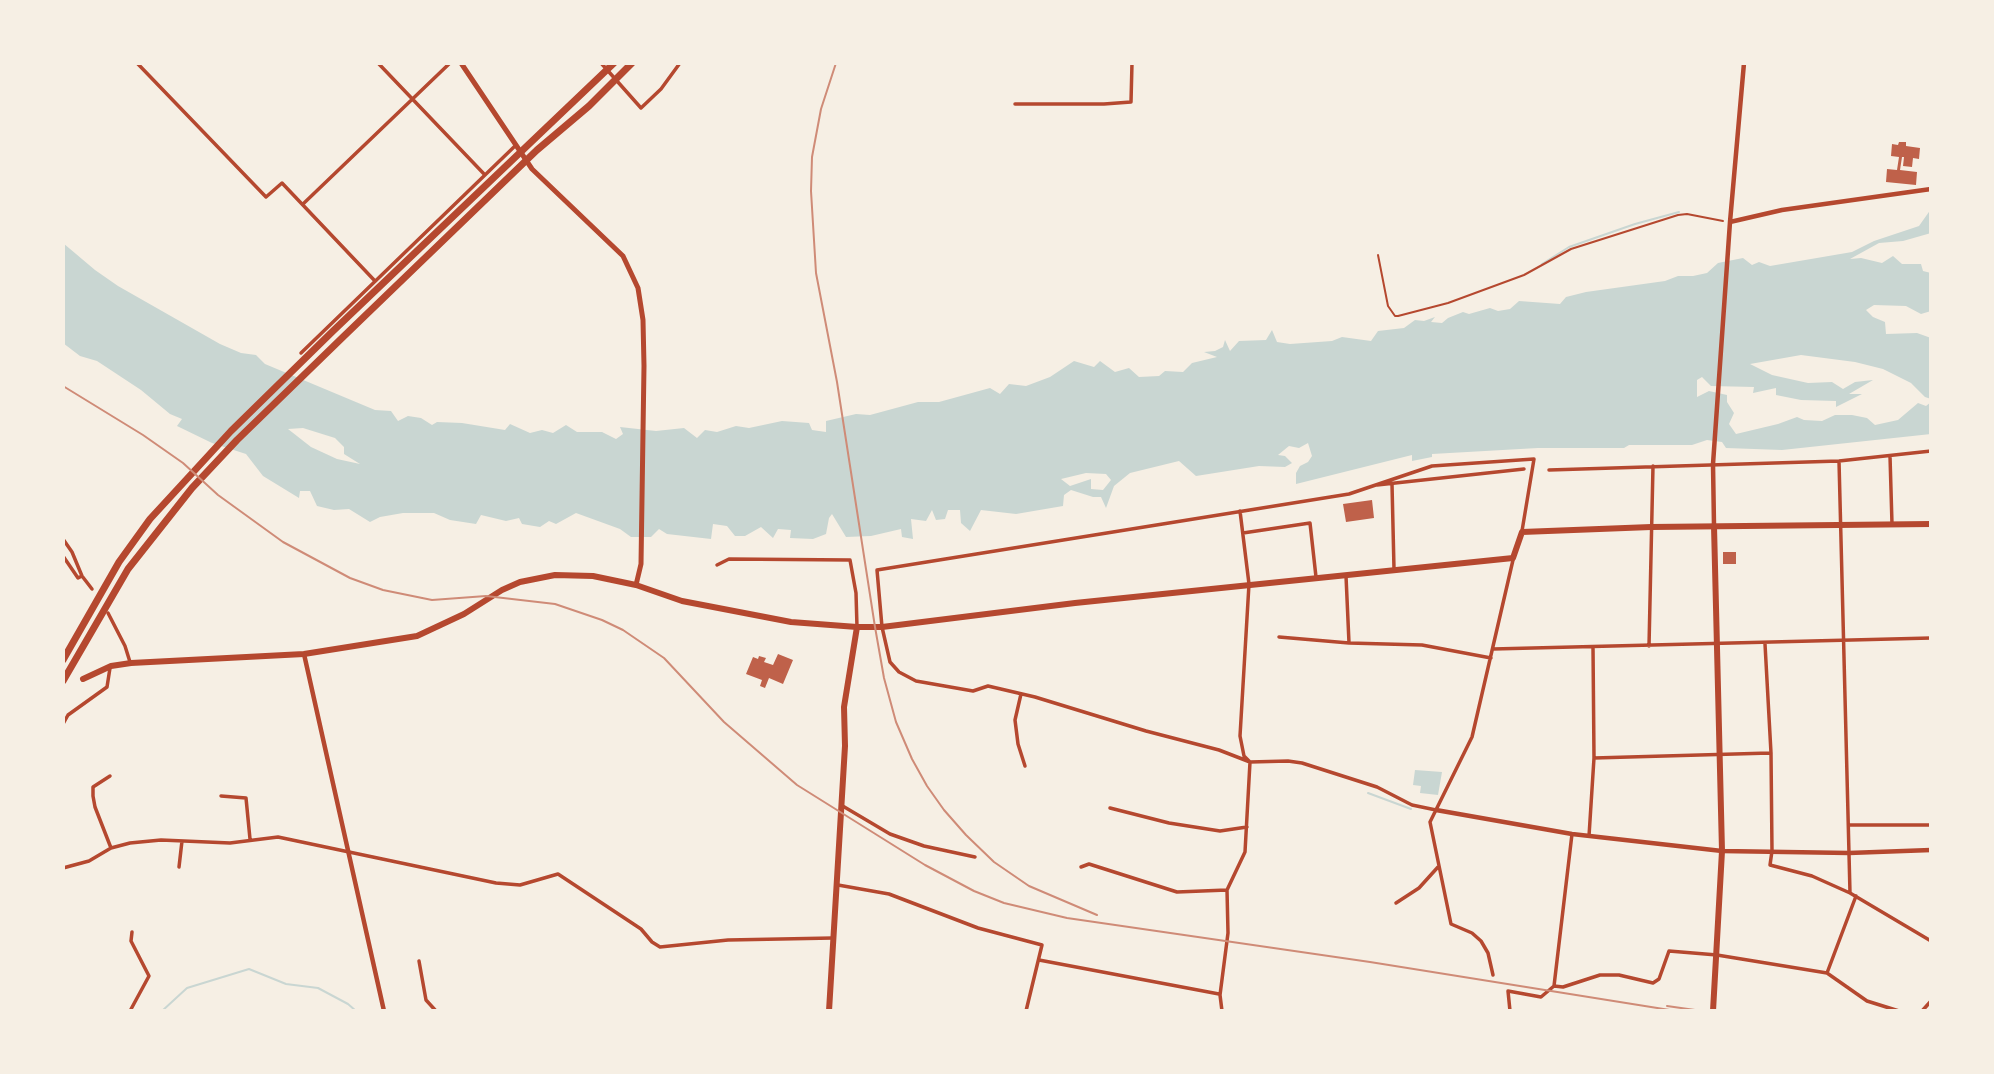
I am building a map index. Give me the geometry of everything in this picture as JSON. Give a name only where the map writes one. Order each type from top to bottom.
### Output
[{"type":"highway","points":[[63,660],[119,562],[150,519],[185,481],[268,395],[614,63]]},
{"type":"highway","points":[[63,681],[128,569],[192,488],[237,440],[537,150],[589,106],[632,63]]},
{"type":"main road","points":[[460,63],[532,169],[623,256],[638,288],[643,320],[644,366],[641,564],[636,585]]},
{"type":"main road","points":[[83,679],[111,666],[131,663],[304,654],[417,636],[464,614],[520,582],[555,575],[593,576],[636,585],[707,607],[791,622],[883,627],[1249,584],[1513,558],[1522,532],[1651,527],[1931,524]]},
{"type":"main road","points":[[1713,1011],[1722,851],[1714,526]]},
{"type":"main road","points":[[829,1011],[845,746],[844,707],[857,626]]},
{"type":"street","points":[[136,63],[266,197],[282,183],[374,281]]},
{"type":"street","points":[[378,63],[486,176]]},
{"type":"street","points":[[303,204],[450,63]]},
{"type":"street","points":[[601,63],[641,108],[680,63]]},
{"type":"street","points":[[1015,104],[1131,102],[1132,63]]},
{"type":"street","points":[[1714,526],[1714,460],[1744,63]]},
{"type":"street","points":[[301,353],[516,145]]},
{"type":"street","points":[[1730,222],[1782,210],[1931,189]]},
{"type":"street","points":[[1549,470],[1653,466],[1714,460],[1839,461],[1931,451]]},
{"type":"street","points":[[1890,455],[1892,524]]},
{"type":"street","points":[[1522,532],[1534,459],[1432,466],[1349,494],[877,570],[890,662],[899,672],[916,681],[973,691],[988,686],[1219,750],[1250,762],[1302,763],[1377,787],[1412,805],[1572,834],[1722,851],[1849,853],[1931,850]]},
{"type":"street","points":[[1839,461],[1850,893]]},
{"type":"street","points":[[1649,646],[1653,466]]},
{"type":"street","points":[[1367,486],[1524,469]]},
{"type":"street","points":[[1392,483],[1394,569]]},
{"type":"street","points":[[1222,1011],[1220,995],[1228,933],[1227,890],[1245,852],[1250,762],[1244,756],[1240,736],[1249,584],[1240,511]]},
{"type":"street","points":[[1243,533],[1310,523],[1316,577]]},
{"type":"street","points":[[63,539],[82,576],[92,589]]},
{"type":"street","points":[[63,556],[78,578],[82,576]]},
{"type":"street","points":[[1493,975],[1488,953],[1481,941],[1472,933],[1451,924],[1430,822],[1472,737],[1513,558]]},
{"type":"street","points":[[718,565],[729,559],[850,560],[856,593],[857,626]]},
{"type":"street","points":[[1346,574],[1349,643]]},
{"type":"street","points":[[108,613],[131,663]]},
{"type":"street","points":[[1279,637],[1422,645],[1491,658]]},
{"type":"street","points":[[1493,649],[1931,638]]},
{"type":"street","points":[[1765,644],[1771,753],[1770,865],[1812,876],[1850,893],[1931,941]]},
{"type":"street","points":[[1590,836],[1594,758],[1593,647]]},
{"type":"street","points":[[304,654],[384,1011]]},
{"type":"street","points":[[63,724],[68,715],[107,687],[111,666]]},
{"type":"street","points":[[1021,694],[1015,720],[1018,744],[1025,766]]},
{"type":"street","points":[[1594,758],[1771,753]]},
{"type":"street","points":[[110,776],[93,787],[93,796],[94,807],[111,848]]},
{"type":"street","points":[[221,796],[246,798],[250,839]]},
{"type":"street","points":[[841,805],[890,834],[924,846],[975,857]]},
{"type":"street","points":[[1110,808],[1169,823],[1220,831],[1247,827]]},
{"type":"street","points":[[1849,825],[1931,825]]},
{"type":"street","points":[[1510,1011],[1508,991],[1541,997],[1554,986],[1572,834]]},
{"type":"street","points":[[63,868],[89,861],[111,848],[130,843],[161,840],[230,843],[278,837],[514,886],[558,874],[641,929],[660,947],[728,940],[833,938]]},
{"type":"street","points":[[179,867],[182,841]]},
{"type":"street","points":[[1081,867],[1089,864],[1177,892],[1227,890]]},
{"type":"street","points":[[1396,903],[1419,888],[1438,867]]},
{"type":"street","points":[[836,885],[889,894],[978,928],[1042,945],[1026,1011]]},
{"type":"street","points":[[1827,973],[1856,896]]},
{"type":"street","points":[[130,1011],[149,976],[131,941],[132,932]]},
{"type":"street","points":[[1554,986],[1563,987],[1600,975],[1619,975],[1653,983],[1659,979],[1669,951],[1717,955],[1827,973],[1867,1001],[1899,1011]]},
{"type":"street","points":[[1039,960],[1220,995]]},
{"type":"street","points":[[419,961],[426,1000],[436,1011]]},
{"type":"street","points":[[1922,1011],[1931,1001]]},
{"type":"path","points":[[1378,256],[1388,306],[1395,316],[1448,303],[1524,275],[1571,249],[1678,215],[1687,214],[1730,222]]},
{"type":"shaded area","points":[[1931,209],[1931,233],[1903,241],[1879,243],[1850,259],[1861,258],[1882,263],[1893,256],[1902,264],[1921,264],[1923,271],[1931,273],[1931,311],[1921,314],[1906,306],[1874,305],[1866,310],[1873,317],[1885,322],[1886,334],[1917,333],[1931,338],[1931,399],[1925,397],[1911,383],[1883,369],[1855,362],[1801,355],[1750,364],[1772,375],[1808,383],[1832,382],[1843,389],[1855,382],[1873,380],[1849,394],[1862,394],[1836,407],[1836,401],[1801,400],[1776,395],[1776,388],[1753,393],[1754,387],[1711,386],[1702,377],[1697,380],[1697,397],[1709,391],[1727,395],[1727,402],[1734,413],[1729,424],[1736,434],[1797,417],[1822,421],[1835,415],[1852,415],[1867,418],[1875,425],[1898,420],[1918,403],[1926,406],[1931,402],[1931,434],[1782,450],[1726,448],[1722,442],[1707,440],[1692,445],[1538,448],[1432,454],[1432,457],[1412,461],[1412,455],[1296,484],[1296,473],[1300,466],[1312,456],[1308,443],[1299,448],[1289,446],[1278,455],[1285,456],[1292,463],[1285,467],[1259,466],[1196,476],[1179,461],[1130,473],[1114,486],[1106,508],[1101,497],[1071,490],[1064,495],[1063,506],[1016,514],[981,510],[970,531],[961,523],[960,510],[948,510],[945,519],[936,520],[932,510],[926,521],[911,519],[913,539],[902,537],[901,529],[871,536],[846,537],[832,514],[826,534],[813,539],[790,538],[791,530],[778,529],[773,538],[761,527],[745,536],[735,536],[727,526],[713,524],[711,539],[667,534],[659,529],[651,537],[631,537],[620,529],[576,513],[556,524],[549,521],[540,527],[522,524],[519,518],[506,521],[481,515],[476,524],[450,520],[434,513],[403,513],[380,517],[370,522],[349,509],[334,510],[317,506],[310,491],[300,491],[299,498],[263,476],[246,454],[212,443],[177,426],[182,419],[170,414],[141,390],[97,361],[80,356],[63,343],[63,243],[118,286],[220,344],[241,353],[256,355],[265,364],[375,410],[391,411],[398,421],[408,416],[421,418],[432,425],[437,422],[462,423],[505,430],[510,424],[530,433],[542,430],[553,433],[566,425],[577,432],[602,432],[616,439],[623,434],[620,427],[656,431],[684,428],[697,438],[705,430],[717,432],[736,426],[749,428],[782,421],[809,423],[812,430],[826,432],[826,421],[856,414],[870,415],[918,402],[939,402],[990,388],[1000,394],[1009,384],[1026,386],[1050,377],[1074,361],[1094,367],[1100,361],[1115,372],[1129,368],[1139,377],[1159,376],[1165,371],[1183,372],[1192,363],[1217,357],[1204,352],[1223,347],[1225,340],[1230,351],[1239,341],[1266,340],[1272,330],[1277,342],[1290,344],[1332,341],[1342,337],[1371,341],[1378,331],[1404,328],[1415,320],[1424,321],[1435,317],[1431,322],[1442,323],[1463,312],[1469,314],[1490,308],[1498,311],[1510,309],[1519,301],[1560,304],[1566,297],[1586,292],[1707,273],[1718,263],[1743,258],[1752,265],[1759,262],[1770,266],[1852,252],[1874,241],[1919,226]],"holes":[[[303,428],[335,438],[344,447],[344,454],[360,464],[337,459],[311,447],[288,429]],[[1086,473],[1106,474],[1111,480],[1103,490],[1091,489],[1091,479],[1070,486],[1061,479]]]},
{"type":"shaded area","points":[[1415,770],[1442,772],[1438,795],[1420,793],[1421,786],[1413,785]]},
{"type":"building","points":[[1899,142],[1920,148],[1919,159],[1913,158],[1912,167],[1903,166],[1902,157],[1900,170],[1917,172],[1916,185],[1886,182],[1887,169],[1897,170],[1899,157],[1891,156],[1892,144],[1898,145]]},
{"type":"building","points":[[1372,500],[1374,518],[1346,522],[1343,504]]},
{"type":"building","points":[[1723,552],[1736,552],[1736,564],[1723,564]]},
{"type":"building","points":[[778,654],[793,660],[783,684],[769,678],[765,688],[760,686],[762,680],[746,674],[753,657],[766,658],[764,662],[773,665]]},
{"type":"waterway","points":[[1542,264],[1569,247],[1679,212]]},
{"type":"waterway","points":[[1368,793],[1411,809]]},
{"type":"waterway","points":[[162,1011],[187,988],[249,969],[286,984],[318,988],[356,1011]]},
{"type":"railway","points":[[836,63],[821,109],[812,157],[811,191],[816,273],[837,382],[884,678],[896,722],[927,786],[966,835],[994,862],[1029,886],[1097,915]]},
{"type":"railway","points":[[63,386],[183,463],[218,495],[283,542],[350,578],[383,590],[432,600],[486,596],[555,604],[623,630],[664,658],[724,722],[797,785],[925,865],[974,891],[1004,903],[1067,918],[1370,962],[1676,1011]]},
{"type":"railway","points":[[1667,1006],[1702,1011]]}]
